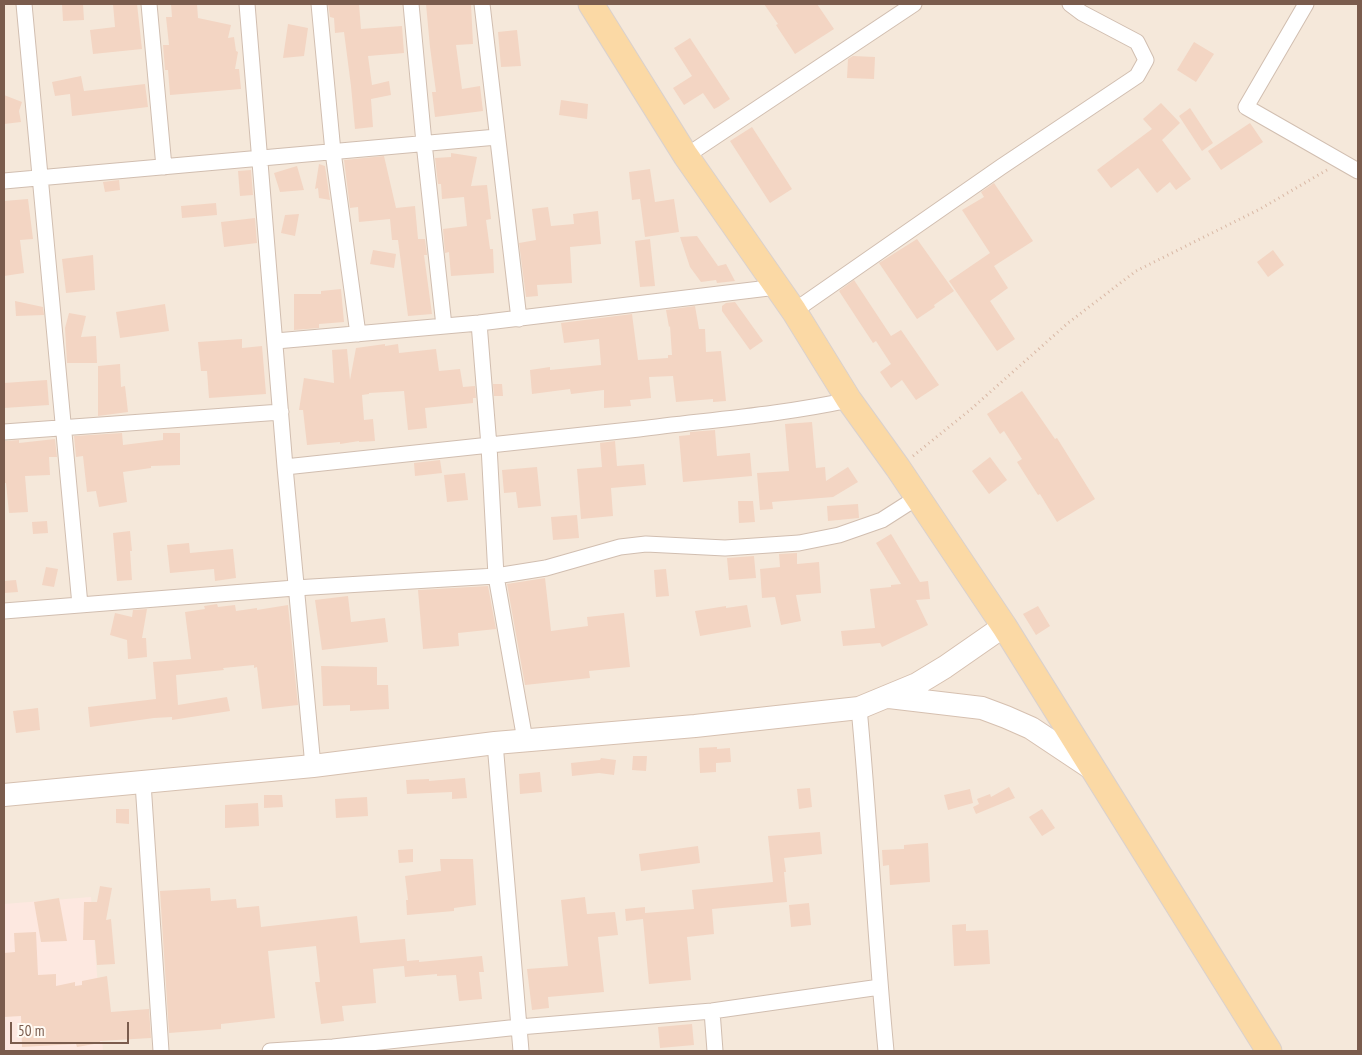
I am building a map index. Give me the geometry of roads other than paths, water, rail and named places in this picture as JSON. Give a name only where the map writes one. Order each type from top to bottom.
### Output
[{"type":"main road","points":[[591,4],[686,156],[794,311],[849,400],[918,497],[1004,626],[1269,1051]]},
{"type":"street","points":[[24,4],[80,605]]},
{"type":"street","points":[[150,4],[164,166]]},
{"type":"street","points":[[247,4],[312,766]]},
{"type":"street","points":[[320,4],[333,152],[358,334]]},
{"type":"street","points":[[411,4],[444,326]]},
{"type":"street","points":[[482,4],[518,319]]},
{"type":"street","points":[[686,156],[914,4]]},
{"type":"street","points":[[794,311],[1001,167],[1137,76],[1146,60],[1137,42],[1082,13],[1070,4]]},
{"type":"street","points":[[1306,4],[1246,107],[1358,171]]},
{"type":"street","points":[[4,181],[497,137]]},
{"type":"street","points":[[276,341],[518,319],[777,287]]},
{"type":"street","points":[[479,323],[489,446],[496,576],[525,740]]},
{"type":"street","points":[[285,467],[489,446],[814,407],[849,400]]},
{"type":"street","points":[[4,432],[281,412]]},
{"type":"street","points":[[4,611],[296,588],[496,576],[546,568],[620,546],[655,544],[725,548],[799,542],[839,536],[882,520],[918,497]]},
{"type":"street","points":[[4,795],[312,766],[495,743],[695,726],[859,708],[917,684],[945,668],[1004,626]]},
{"type":"street","points":[[886,697],[982,708],[1031,728],[1095,771]]},
{"type":"street","points":[[859,708],[868,802],[886,1051]]},
{"type":"street","points":[[495,743],[521,1051]]},
{"type":"street","points":[[143,783],[161,1051]]},
{"type":"street","points":[[270,1051],[333,1049],[519,1027],[712,1010],[880,988]]},
{"type":"street","points":[[712,1010],[715,1051]]}]
